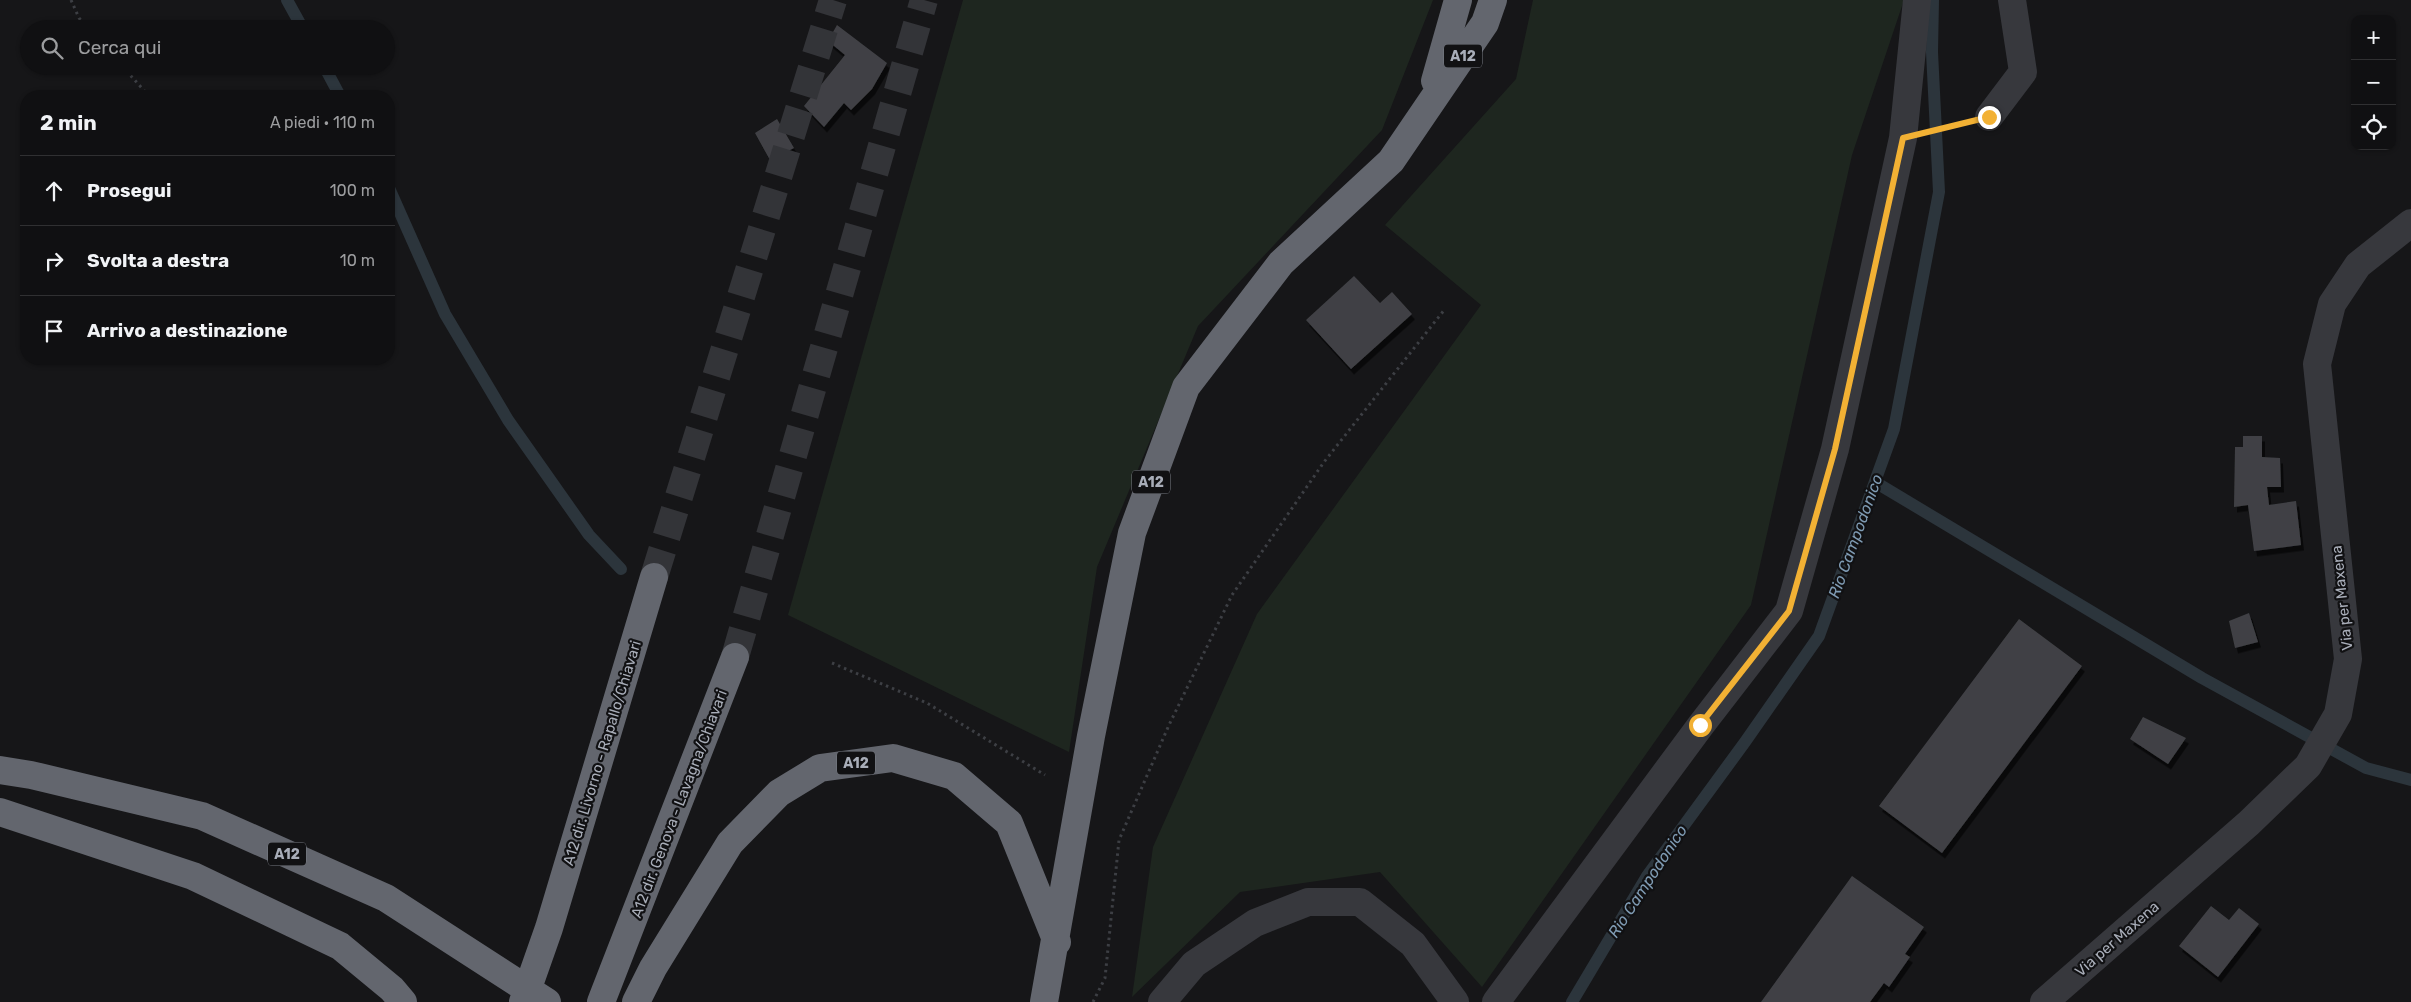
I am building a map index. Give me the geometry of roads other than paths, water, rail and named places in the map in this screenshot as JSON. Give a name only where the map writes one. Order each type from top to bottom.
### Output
[{"type":"highway","name":"A12","points":[[1426,109],[1446,50],[1458,0]]},
{"type":"highway","name":"A12","points":[[1044,1002],[1091,736],[1132,533],[1186,387],[1281,264],[1391,161],[1485,23],[1493,0]]},
{"type":"highway","name":"A12 dir. Livorno - Rapallo/Chiavari","points":[[523,1002],[550,928],[654,577]]},
{"type":"highway","name":"A12 dir. Genova - Lavagna/Chiavari","points":[[601,1002],[623,951],[736,657]]},
{"type":"highway","name":"A12","points":[[636,1002],[653,968],[730,843],[779,793],[820,768],[893,758],[954,776],[1009,823],[1056,942]]},
{"type":"highway","name":"A12","points":[[0,770],[31,775],[202,816],[386,898],[547,1002]]},
{"type":"highway","points":[[0,812],[194,876],[340,946],[392,989],[402,1002]]},
{"type":"street","points":[[1496,1002],[1700,725],[1789,611],[1835,449],[1903,138],[1917,0]]},
{"type":"street","points":[[1989,117],[2023,72],[2012,0]]},
{"type":"street","name":"Via per Maxena","points":[[2044,1002],[2249,823],[2308,766],[2338,714],[2348,659],[2317,364],[2332,304],[2352,273],[2358,265],[2411,224]]},
{"type":"street","points":[[1162,1002],[1194,964],[1255,923],[1308,902],[1360,902],[1413,944],[1455,1002]]},
{"type":"waterway","points":[[287,0],[298,20]]},
{"type":"waterway","name":"Rio Campodonico","points":[[1572,1002],[1647,876],[1745,742],[1819,636],[1894,429],[1939,192],[1932,52],[1933,0]]},
{"type":"waterway","points":[[329,75],[337,90]]},
{"type":"waterway","points":[[395,202],[445,314],[508,420],[589,535],[621,569]]},
{"type":"waterway","points":[[1875,482],[2202,678],[2366,768],[2411,780]]},
{"type":"tunnel","points":[[654,577],[833,0]]},
{"type":"tunnel","points":[[735,657],[924,0]]}]
